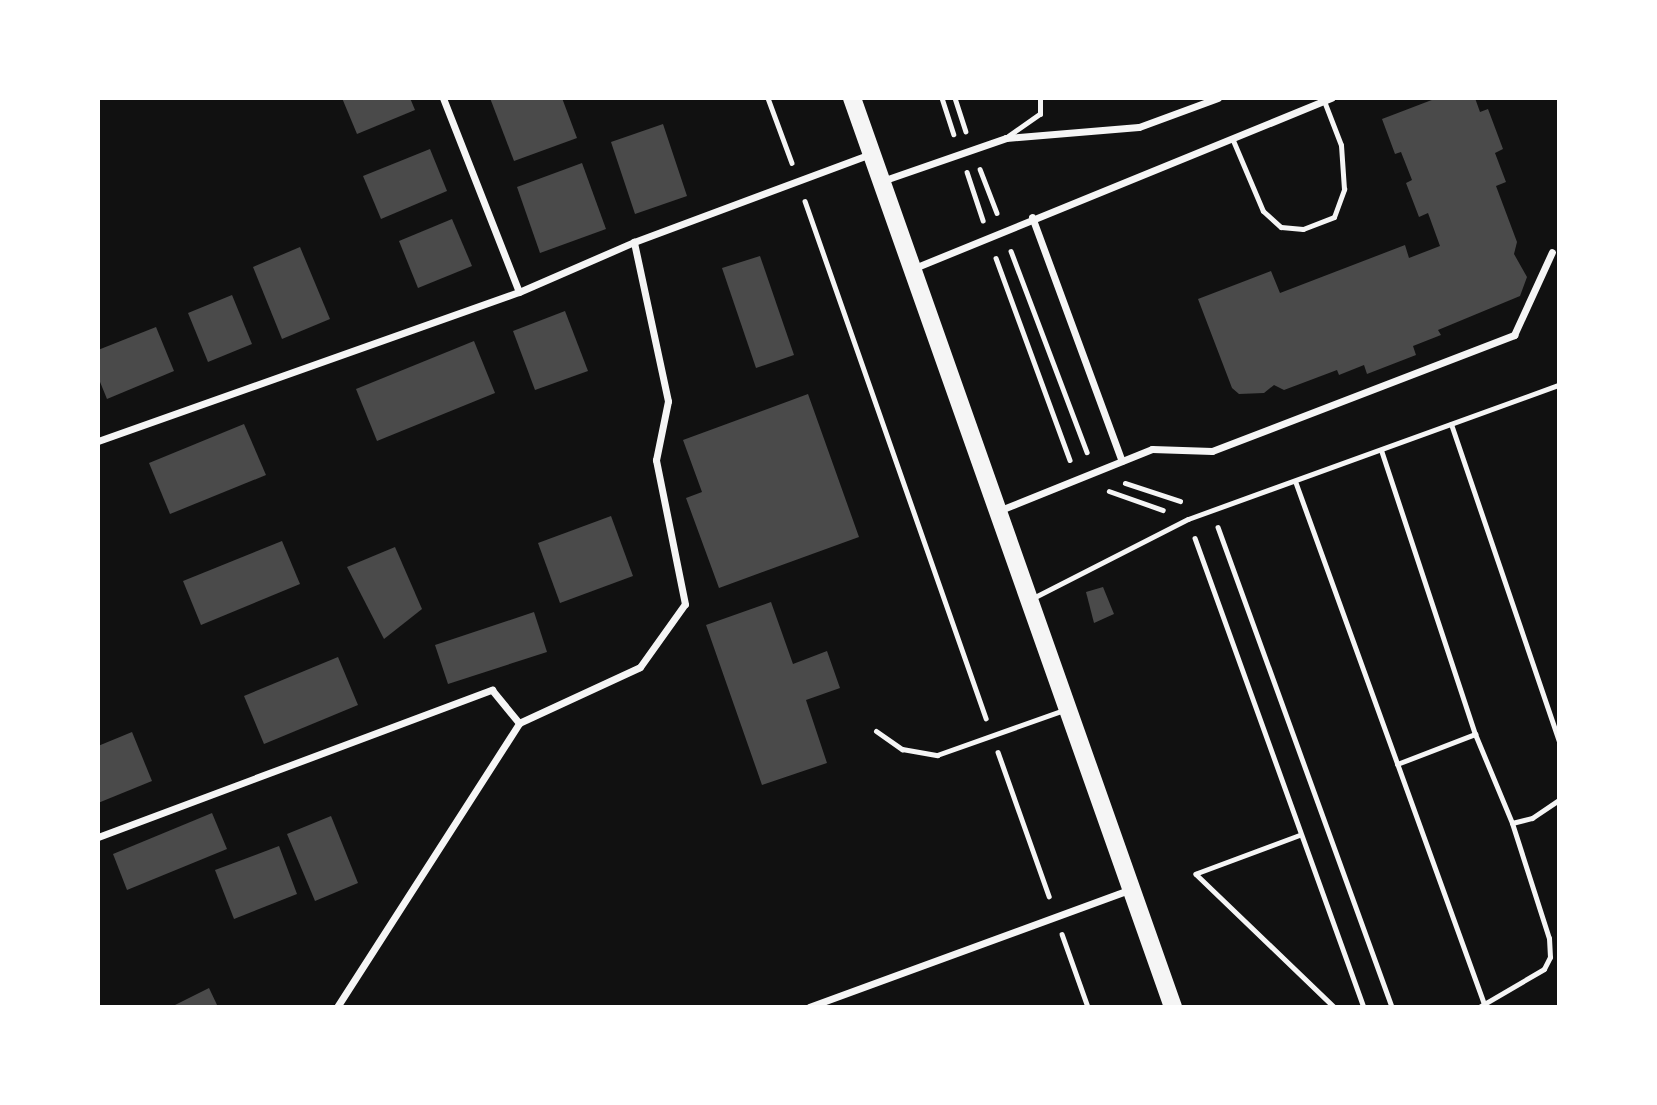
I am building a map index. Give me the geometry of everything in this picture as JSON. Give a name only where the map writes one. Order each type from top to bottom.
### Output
[{"type":"main road","points":[[852,98],[1173,1007]]},
{"type":"street","points":[[443,98],[519,292]]},
{"type":"street","points":[[881,181],[1006,138],[1139,127],[1218,98]]},
{"type":"street","points":[[912,269],[989,238],[1032,217],[1328,99]]},
{"type":"street","points":[[98,442],[519,292],[634,242],[872,154]]},
{"type":"street","points":[[1032,217],[1122,461]]},
{"type":"street","points":[[337,1007],[519,723],[640,667],[685,604],[656,460],[668,401],[634,242]]},
{"type":"street","points":[[997,511],[1152,449],[1212,451],[1514,335],[1552,252]]},
{"type":"street","points":[[98,837],[492,690],[519,723]]},
{"type":"street","points":[[809,1007],[1131,889]]},
{"type":"lane","points":[[1006,138],[1040,114],[1040,98]]},
{"type":"lane","points":[[1232,138],[1263,211],[1281,227],[1303,229],[1334,216],[1344,189],[1341,145],[1328,99]]},
{"type":"lane","points":[[1028,600],[1188,519],[1559,385]]},
{"type":"lane","points":[[1451,424],[1559,743]]},
{"type":"lane","points":[[1295,481],[1481,1005],[1525,983],[1544,969],[1550,957],[1549,938],[1512,823],[1475,734],[1381,450]]},
{"type":"lane","points":[[876,731],[902,750],[937,755],[1067,709]]},
{"type":"lane","points":[[1397,764],[1475,734]]},
{"type":"lane","points":[[1512,823],[1532,818],[1559,800]]},
{"type":"path","points":[[768,98],[1088,1007]]},
{"type":"path","points":[[942,98],[989,238],[1077,479],[1188,519],[1364,1007]]},
{"type":"path","points":[[1302,835],[1196,874],[1334,1007]]},
{"type":"building","points":[[342,98],[410,98],[415,110],[357,134]]},
{"type":"building","points":[[490,98],[562,98],[577,138],[514,161]]},
{"type":"building","points":[[1437,98],[1475,98],[1480,112],[1488,109],[1503,149],[1495,153],[1506,182],[1496,186],[1517,242],[1514,254],[1527,277],[1520,296],[1438,330],[1441,335],[1413,346],[1416,355],[1367,374],[1364,365],[1339,375],[1337,370],[1284,390],[1274,385],[1264,393],[1239,394],[1232,388],[1198,299],[1271,271],[1280,293],[1405,245],[1409,258],[1440,246],[1428,213],[1419,217],[1406,183],[1412,180],[1401,152],[1395,154],[1382,119]]},
{"type":"building","points":[[663,124],[687,196],[635,214],[611,142]]},
{"type":"building","points":[[430,149],[447,191],[381,219],[363,176]]},
{"type":"building","points":[[582,163],[606,229],[540,253],[517,187]]},
{"type":"building","points":[[452,219],[472,266],[418,288],[399,241]]},
{"type":"building","points":[[300,247],[330,319],[282,339],[253,267]]},
{"type":"building","points":[[760,256],[794,355],[756,368],[722,268]]},
{"type":"building","points":[[232,295],[252,344],[208,362],[188,313]]},
{"type":"building","points":[[565,311],[588,371],[535,390],[513,331]]},
{"type":"building","points":[[156,327],[174,371],[107,399],[98,377],[98,350]]},
{"type":"building","points":[[474,341],[495,393],[377,441],[356,389]]},
{"type":"building","points":[[808,394],[859,537],[719,588],[686,498],[702,492],[683,440]]},
{"type":"building","points":[[244,424],[266,475],[170,514],[149,463]]},
{"type":"building","points":[[611,516],[633,576],[560,603],[538,543]]},
{"type":"building","points":[[282,541],[300,584],[201,625],[183,581]]},
{"type":"building","points":[[395,547],[422,609],[384,639],[347,567]]},
{"type":"building","points":[[1103,587],[1114,614],[1094,623],[1086,592]]},
{"type":"building","points":[[771,602],[793,664],[827,651],[840,688],[806,700],[827,763],[762,785],[706,625]]},
{"type":"building","points":[[534,612],[547,652],[448,684],[435,645]]},
{"type":"building","points":[[338,657],[358,705],[264,744],[244,696]]},
{"type":"building","points":[[132,732],[152,781],[98,803],[98,746]]},
{"type":"building","points":[[212,813],[227,849],[127,890],[113,854]]},
{"type":"building","points":[[331,816],[358,883],[315,901],[287,834]]},
{"type":"building","points":[[279,846],[297,894],[234,919],[215,870]]},
{"type":"building","points":[[209,988],[218,1007],[171,1007]]}]
